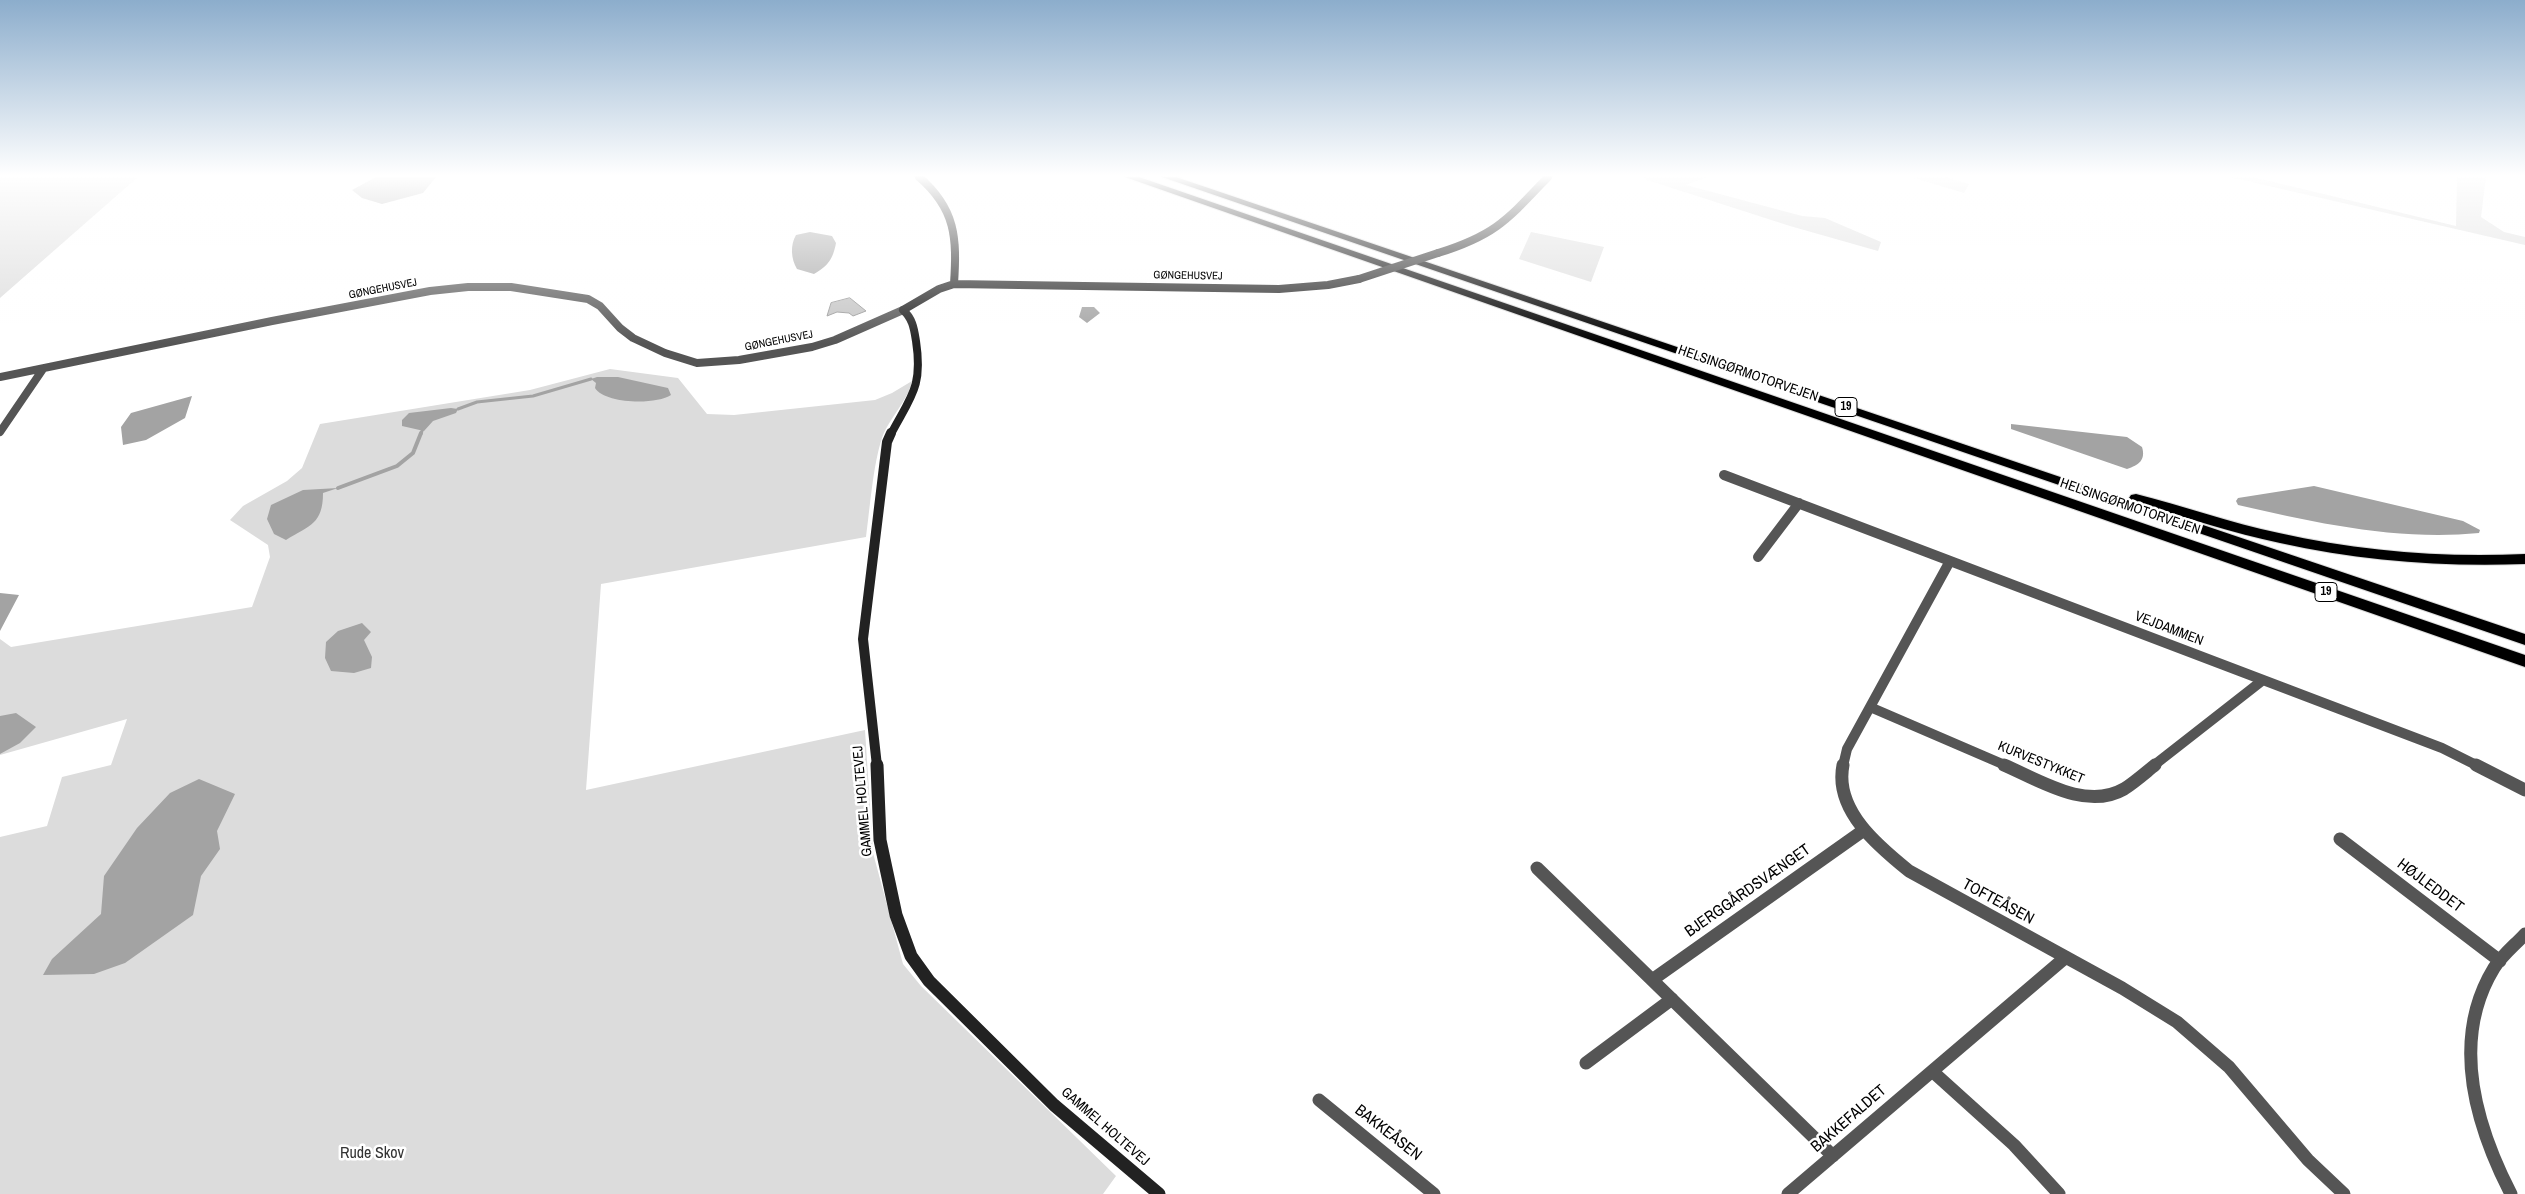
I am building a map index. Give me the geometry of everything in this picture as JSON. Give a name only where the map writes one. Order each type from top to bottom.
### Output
[{"type":"highway","name":"HELSINGØRMOTORVEJEN","points":[[1291,233],[2525,661]]},
{"type":"highway","name":"HELSINGØRMOTORVEJEN","points":[[1331,233],[2525,640]]},
{"type":"highway","points":[[2004,461],[2279,538],[2358,552],[2443,561],[2525,559]]},
{"type":"street","points":[[954,284],[955,233]]},
{"type":"street","name":"GØNGEHUSVEJ","points":[[0,377],[272,321],[430,292],[468,287],[511,287],[588,299],[600,306],[620,328],[634,338],[665,353],[697,362],[739,360],[812,347],[835,340],[903,310],[939,289],[954,284],[1279,289],[1328,286],[1359,279],[1438,254],[1461,246],[1485,233]]},
{"type":"street","name":"GAMMEL HOLTEVEJ","points":[[903,310],[913,322],[920,365],[919,376],[916,389],[895,423],[887,442],[863,639],[877,766],[880,840],[896,915],[911,956],[929,981],[1054,1105],[1159,1194]]},
{"type":"street","points":[[0,432],[43,369]]},
{"type":"street","name":"VEJDAMMEN","points":[[1724,475],[2442,748],[2525,790]]},
{"type":"street","points":[[1758,557],[1799,503]]},
{"type":"street","name":"TOFTEÅSEN","points":[[1950,561],[1847,749],[1842,776],[1848,802],[1864,830],[1883,851],[1909,872],[2127,988],[2173,1018],[2212,1050],[2250,1089],[2296,1147],[2344,1194]]},
{"type":"street","name":"KURVESTYKKET","points":[[1870,706],[2064,791],[2086,797],[2106,797],[2124,789],[2262,680]]},
{"type":"street","name":"BJERGGÅRDSVÆNGET","points":[[1652,980],[1864,830]]},
{"type":"street","name":"HØJLEDDET","points":[[2340,839],[2500,961]]},
{"type":"street","points":[[1537,868],[1833,1156]]},
{"type":"street","points":[[2511,1194],[2482,1129],[2470,1073],[2470,1031],[2479,997],[2494,968],[2525,934]]},
{"type":"street","name":"BAKKEFALDET","points":[[1788,1194],[2066,957]]},
{"type":"street","points":[[1586,1063],[1672,999]]},
{"type":"street","points":[[1932,1071],[2014,1145],[2059,1194]]},
{"type":"street","name":"BAKKEÅSEN","points":[[1319,1100],[1434,1194]]},
{"type":"green space","points":[[0,233],[74,233],[0,298]]},
{"type":"green space","points":[[1531,233],[1604,247],[1591,282],[1519,259]]},
{"type":"green space","points":[[1814,233],[1859,233],[1881,242],[1878,251]]},
{"type":"green space","points":[[2472,233],[2507,233],[2525,237],[2525,245]]},
{"type":"green space","name":"Rude Skov","points":[[610,369],[678,378],[707,414],[734,415],[875,400],[892,393],[912,381],[907,396],[889,423],[882,438],[874,474],[866,537],[601,584],[586,790],[865,730],[873,853],[903,964],[921,986],[1116,1176],[1103,1194],[0,1194],[0,837],[47,826],[62,777],[111,765],[127,719],[0,755],[0,639],[11,647],[252,607],[270,557],[268,545],[230,520],[243,506],[287,481],[302,468],[320,424],[530,390]]},
{"type":"shaded area","points":[[814,233],[832,236],[836,243],[829,262],[814,274],[797,269],[793,261],[793,243],[796,235]]},
{"type":"shaded area","points":[[1082,307],[1094,307],[1100,313],[1087,323],[1079,317]]},
{"type":"shaded area","points":[[597,377],[618,377],[668,388],[671,395],[654,400],[619,400],[601,393],[595,388],[596,383],[591,379]]},
{"type":"shaded area","points":[[192,396],[185,418],[146,440],[123,445],[121,427],[131,413]]},
{"type":"shaded area","points":[[451,408],[458,409],[456,413],[433,421],[424,431],[402,426],[402,420],[409,413]]},
{"type":"shaded area","points":[[2011,424],[2127,437],[2142,447],[2142,459],[2135,466],[2127,469],[2011,429]]},
{"type":"shaded area","points":[[2314,486],[2463,521],[2480,530],[2479,533],[2418,535],[2357,529],[2238,505],[2236,501],[2238,498]]},
{"type":"shaded area","points":[[338,488],[323,493],[321,511],[318,518],[308,527],[286,540],[274,534],[267,519],[271,505],[303,490]]},
{"type":"shaded area","points":[[0,593],[19,595],[0,631]]},
{"type":"shaded area","points":[[362,623],[371,632],[364,640],[372,657],[371,668],[354,673],[331,671],[325,658],[326,642],[338,631]]},
{"type":"shaded area","points":[[16,713],[36,727],[20,743],[0,754],[0,716]]},
{"type":"shaded area","points":[[199,779],[235,794],[217,831],[220,849],[201,876],[193,915],[125,963],[94,974],[43,975],[52,959],[101,914],[104,876],[137,828],[170,793]]},
{"type":"building","points":[[850,298],[866,311],[853,316],[849,313],[837,312],[827,316],[831,303]]},
{"type":"waterway","points":[[458,409],[477,402],[533,396],[591,379]]},
{"type":"waterway","points":[[338,488],[397,466],[413,453],[421,433]]}]
